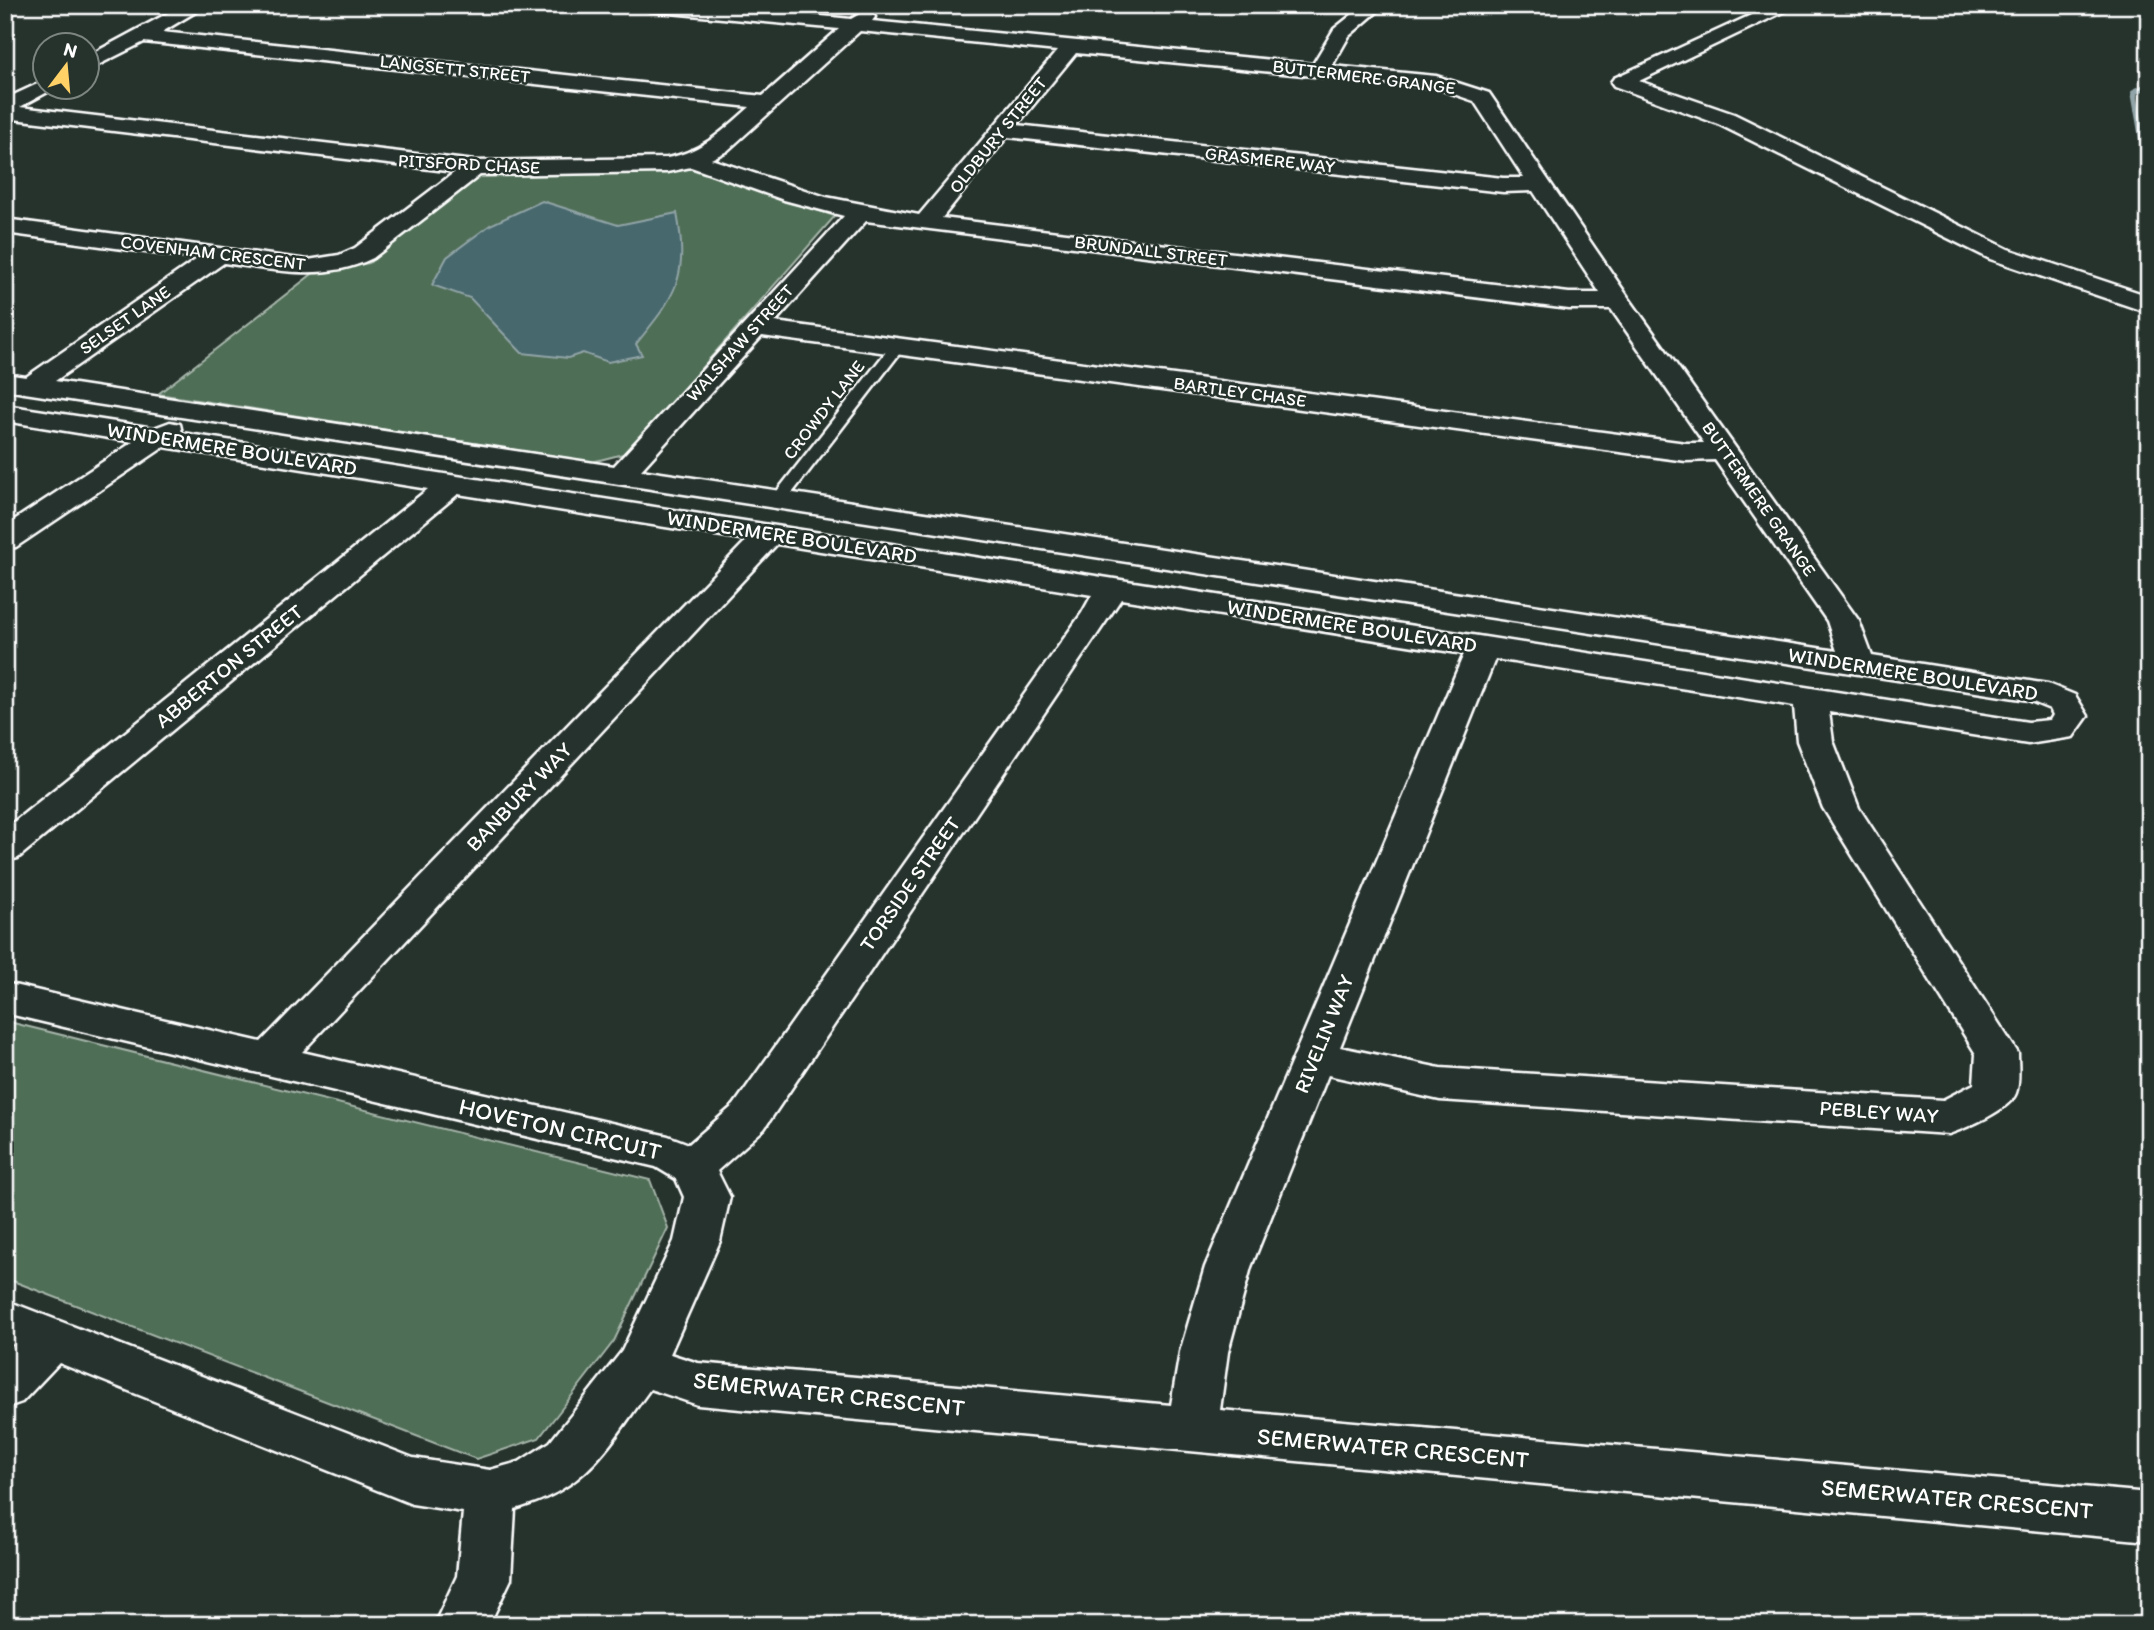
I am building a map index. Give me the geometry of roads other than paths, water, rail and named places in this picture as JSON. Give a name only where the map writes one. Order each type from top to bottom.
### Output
[{"type":"street","points":[[102,57],[198,5]]},
{"type":"street","name":"BUTTERMERE GRANGE","points":[[649,5],[1436,82],[1475,93],[1482,97],[1618,301],[1843,621],[1858,664]]},
{"type":"street","name":"PITSFORD CHASE","points":[[5,109],[475,168],[667,165],[693,160],[719,146],[877,5]]},
{"type":"street","points":[[1319,70],[1341,33],[1377,5]]},
{"type":"street","points":[[1789,5],[1621,82],[1726,119],[1999,254],[2149,305]]},
{"type":"street","name":"LANGSETT STREET","points":[[142,36],[768,103]]},
{"type":"street","name":"OLDBURY STREET","points":[[925,223],[1071,46]]},
{"type":"street","points":[[5,109],[32,94]]},
{"type":"street","name":"GRASMERE WAY","points":[[1001,130],[1503,185],[1539,184]]},
{"type":"street","name":"BRUNDALL STREET","points":[[693,160],[784,194],[859,214],[1569,301],[1618,301]]},
{"type":"street","name":"COVENHAM CRESCENT","points":[[5,226],[308,267],[345,262],[365,253],[475,168]]},
{"type":"street","name":"WALSHAW STREET","points":[[622,474],[859,214]]},
{"type":"street","name":"SELSET LANE","points":[[18,384],[219,255]]},
{"type":"street","name":"BARTLEY CHASE","points":[[755,327],[1673,450],[1726,451]]},
{"type":"street","name":"WINDERMERE BOULEVARD","points":[[5,413],[127,432],[162,422],[197,412],[622,474],[2036,691],[2063,702],[2071,716],[2061,729],[2028,733],[452,484],[162,422],[18,384]]},
{"type":"street","points":[[5,540],[162,422]]},
{"type":"street","points":[[5,514],[127,432]]},
{"type":"street","name":"ABBERTON STREET","points":[[5,849],[452,484]]},
{"type":"street","name":"BANBURY WAY","points":[[269,1060],[770,534]]},
{"type":"street","name":"TORSIDE STREET","points":[[692,1167],[749,1116],[1098,614],[1111,588]]},
{"type":"street","name":"RIVELIN WAY","points":[[1192,1430],[1204,1352],[1228,1268],[1483,646]]},
{"type":"street","name":"PEBLEY WAY","points":[[1315,1057],[1440,1084],[1949,1117],[1995,1092],[1997,1053],[1841,808],[1815,741],[1810,698]]},
{"type":"street","name":"HOVETON CIRCUIT","points":[[5,998],[668,1153],[692,1167]]},
{"type":"street","points":[[5,1320],[412,1481],[490,1493],[531,1481],[568,1458],[640,1365],[697,1241],[707,1197],[692,1167]]},
{"type":"street","points":[[5,1387],[51,1338]]},
{"type":"street","name":"SEMERWATER CRESCENT","points":[[640,1365],[698,1384],[2149,1517]]},
{"type":"street","points":[[461,1625],[484,1579],[490,1493]]},
{"type":"lane","name":"CROWDY LANE","points":[[780,498],[898,346]]},
{"type":"water","points":[[542,201],[618,225],[677,213],[680,270],[670,298],[636,344],[642,355],[608,362],[583,353],[568,358],[522,353],[470,298],[432,285],[447,257],[490,225]]},
{"type":"waterway","points":[[2149,85],[2134,92],[2149,178]]}]
